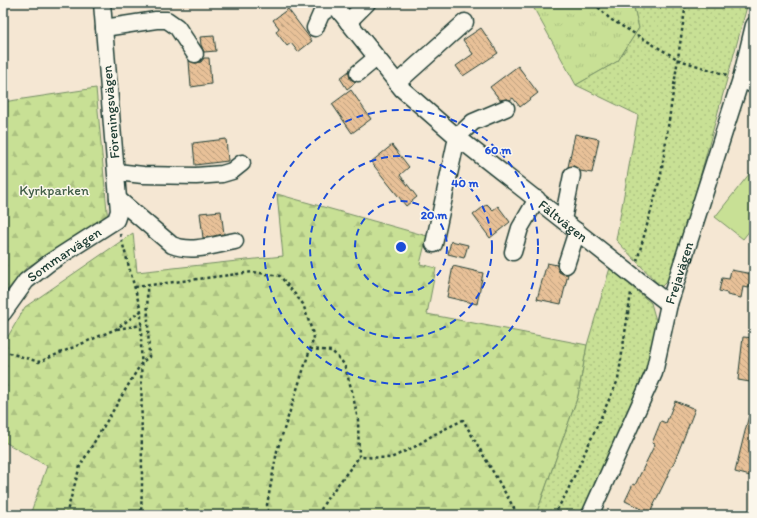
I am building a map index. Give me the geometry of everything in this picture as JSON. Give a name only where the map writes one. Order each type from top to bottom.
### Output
[{"type":"street","name":"Föreningsvägen","points":[[102,3],[117,172],[119,211],[116,220]]},
{"type":"street","points":[[348,22],[367,3]]},
{"type":"street","points":[[315,28],[321,14],[335,4]]},
{"type":"street","name":"Fältvägen","points":[[335,4],[376,58],[422,107],[669,304]]},
{"type":"street","points":[[104,28],[156,20],[167,20],[177,27],[195,54]]},
{"type":"street","points":[[398,83],[465,22]]},
{"type":"street","name":"Frejavägen","points":[[590,515],[654,373],[669,304],[748,82],[754,25]]},
{"type":"street","points":[[358,72],[376,58]]},
{"type":"street","points":[[434,244],[458,137],[473,122],[506,108]]},
{"type":"street","points":[[117,172],[143,175],[196,176],[222,174],[232,171],[242,163]]},
{"type":"street","points":[[563,220],[572,175]]},
{"type":"street","points":[[118,199],[172,245],[177,247],[190,249],[235,241]]},
{"type":"street","points":[[513,252],[520,228],[536,199]]},
{"type":"street","name":"Sommarvägen","points":[[3,313],[26,281],[49,263],[116,220]]},
{"type":"street","points":[[566,265],[576,231]]},
{"type":"path","points":[[594,3],[610,19],[678,60],[748,82]]},
{"type":"path","points":[[116,220],[141,311],[141,515]]},
{"type":"path","points":[[135,287],[253,272],[280,276],[303,304],[314,337],[277,451],[268,505],[269,515]]},
{"type":"path","points":[[66,515],[80,466],[142,362],[149,357],[147,286]]},
{"type":"path","points":[[116,330],[141,311]]},
{"type":"path","points":[[3,351],[39,362],[116,330],[142,325]]},
{"type":"path","points":[[310,349],[332,351],[344,364],[352,391],[358,420],[359,457],[326,500],[318,515]]},
{"type":"path","points":[[359,457],[391,458],[463,420],[518,515]]},
{"type":"green space","points":[[531,3],[633,3],[639,28],[618,61],[576,85]]},
{"type":"green space","points":[[633,3],[748,3],[673,275],[661,287],[616,240],[638,115],[576,85],[618,61],[639,28]]},
{"type":"green space","name":"Kyrkparken","points":[[96,88],[108,222],[27,267],[3,295],[3,102]]},
{"type":"green space","points":[[754,168],[754,225],[743,239],[715,217]]},
{"type":"green space","points":[[277,194],[427,236],[420,264],[436,268],[427,314],[587,345],[578,396],[536,515],[30,515],[47,466],[3,441],[3,345],[25,307],[133,233],[137,272],[283,256]]},
{"type":"green space","points":[[610,268],[651,303],[658,328],[646,368],[584,515],[536,515],[578,396],[587,345]]},
{"type":"building","points":[[288,9],[312,41],[298,52],[291,43],[287,46],[276,32],[279,28],[273,20]]},
{"type":"building","points":[[481,28],[498,53],[463,76],[456,66],[473,54],[463,40]]},
{"type":"building","points":[[214,36],[216,51],[204,52],[200,37]]},
{"type":"building","points":[[204,58],[209,58],[211,84],[191,87],[189,61],[196,63],[201,62]]},
{"type":"building","points":[[518,66],[538,93],[520,107],[513,98],[510,100],[500,100],[490,87]]},
{"type":"building","points":[[349,71],[350,79],[356,82],[347,89],[340,78]]},
{"type":"building","points":[[351,90],[371,119],[352,133],[332,104]]},
{"type":"building","points":[[575,134],[599,139],[592,173],[580,171],[574,166],[568,167]]},
{"type":"building","points":[[226,139],[228,161],[195,165],[193,143]]},
{"type":"building","points":[[392,145],[409,167],[400,175],[417,197],[406,206],[371,162]]},
{"type":"building","points":[[487,204],[493,210],[498,206],[510,222],[490,238],[473,215]]},
{"type":"building","points":[[221,211],[224,234],[203,238],[200,213]]},
{"type":"building","points":[[451,241],[468,245],[464,258],[448,254]]},
{"type":"building","points":[[547,263],[557,265],[559,272],[568,274],[561,304],[537,299]]},
{"type":"building","points":[[453,266],[483,273],[477,304],[447,297]]},
{"type":"building","points":[[731,270],[752,274],[749,288],[743,287],[741,298],[727,295],[727,293],[719,291],[722,278],[729,279]]},
{"type":"building","points":[[743,337],[754,338],[754,368],[751,368],[750,382],[738,380]]},
{"type":"building","points":[[675,401],[695,409],[676,458],[650,513],[625,501],[633,484],[635,485],[655,444],[652,443],[661,421],[666,423]]},
{"type":"building","points":[[749,415],[754,415],[754,477],[735,472]]}]
